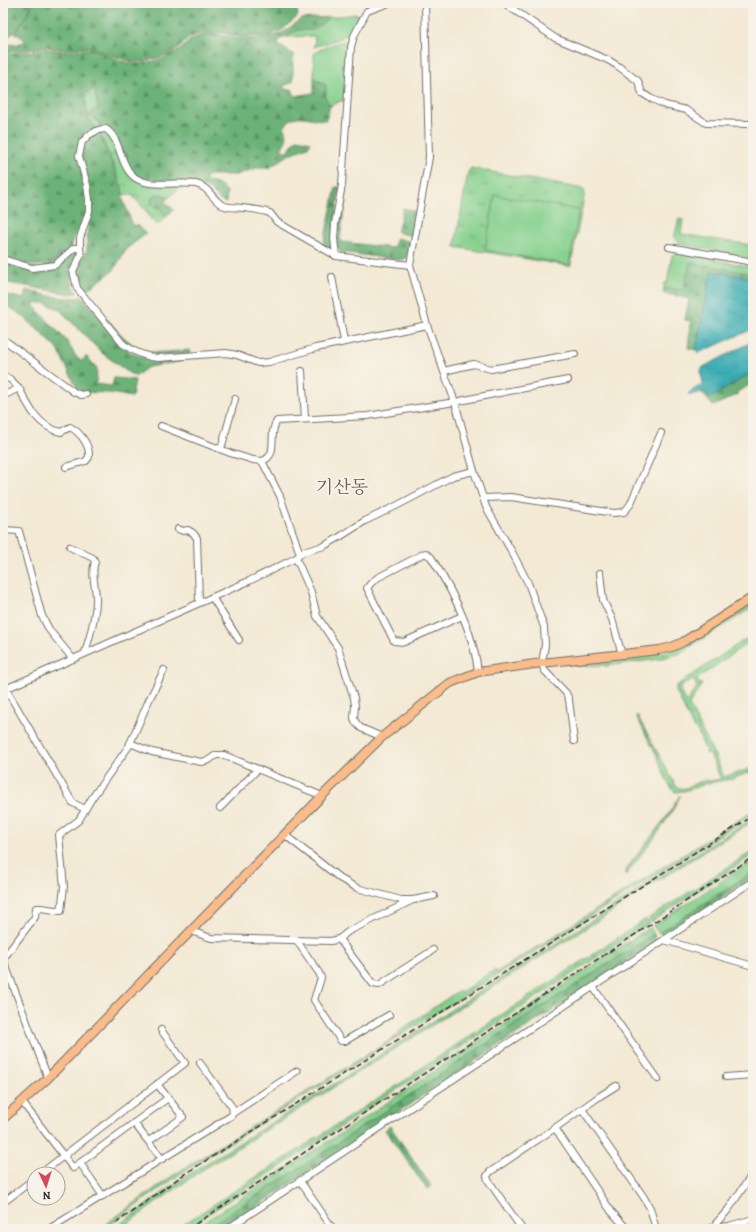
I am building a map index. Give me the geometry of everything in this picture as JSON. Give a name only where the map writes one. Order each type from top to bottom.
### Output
[{"type":"main road","points":[[3,1119],[48,1078],[322,796],[382,737],[450,683],[478,672],[542,662],[659,650],[672,647],[683,642],[753,597]]},
{"type":"street","points":[[336,256],[334,224],[342,185],[354,36],[367,11],[389,3]]},
{"type":"street","points":[[425,3],[429,157],[410,266],[426,325],[455,402],[474,471],[486,507],[528,583],[544,627],[545,645],[542,662],[544,670],[566,693],[569,700],[574,741]]},
{"type":"street","points":[[504,3],[555,38],[608,60],[618,66],[638,81],[642,93],[650,98],[665,105],[686,110],[706,123],[749,124]]},
{"type":"street","points":[[410,266],[336,256],[276,222],[270,213],[248,208],[224,206],[219,203],[207,189],[200,185],[182,183],[149,183],[139,180],[131,174],[125,164],[116,139],[106,129],[98,130],[89,134],[82,142],[79,156],[88,185],[89,211],[80,238],[81,255],[73,271],[77,288],[122,344],[132,351],[147,357],[164,358],[226,353],[237,355],[258,363],[269,362],[344,341],[426,325]]},
{"type":"street","points":[[669,247],[753,262]]},
{"type":"street","points":[[3,259],[32,268],[55,265],[74,248],[80,248]]},
{"type":"street","points":[[332,278],[344,341]]},
{"type":"street","points":[[3,338],[74,392],[81,395],[86,394]]},
{"type":"street","points":[[444,371],[474,364],[491,369],[575,354]]},
{"type":"street","points":[[302,371],[305,419]]},
{"type":"street","points":[[3,377],[10,379],[19,388],[29,408],[41,422],[50,428],[61,432],[70,428],[77,431],[83,439],[88,448],[89,457],[86,461],[66,467]]},
{"type":"street","points":[[161,426],[230,453],[253,460],[262,461],[268,459],[271,454],[273,426],[277,422],[367,416],[455,402],[568,380]]},
{"type":"street","points":[[3,396],[19,388]]},
{"type":"street","points":[[221,449],[234,399]]},
{"type":"street","points":[[483,498],[511,497],[614,513],[624,512],[630,504],[661,433]]},
{"type":"street","points":[[262,461],[280,496],[298,556],[311,592],[316,616],[338,648],[354,698],[354,718],[356,723],[361,728],[382,737]]},
{"type":"street","points":[[85,809],[73,803],[5,689],[212,597],[298,556],[324,546],[365,521],[454,476],[474,471]]},
{"type":"street","points":[[178,529],[183,531],[188,530],[197,538],[199,602]]},
{"type":"street","points":[[3,530],[19,532],[42,616],[50,631],[73,659]]},
{"type":"street","points":[[70,547],[93,558],[95,562],[93,574],[96,591],[96,606],[85,653]]},
{"type":"street","points":[[462,616],[404,642],[394,641],[367,588],[370,583],[377,578],[425,553],[431,557],[456,600],[462,616],[477,662],[478,672]]},
{"type":"street","points":[[600,573],[603,600],[612,619],[622,654]]},
{"type":"street","points":[[212,597],[239,640]]},
{"type":"street","points":[[48,1078],[3,959],[35,917],[36,908],[61,911],[64,887],[59,835],[79,820],[130,743],[164,670]]},
{"type":"street","points":[[130,743],[152,752],[201,762],[209,760],[216,755],[224,755],[322,796]]},
{"type":"street","points":[[220,808],[258,768]]},
{"type":"street","points":[[285,835],[341,879],[357,888],[401,900],[413,900],[434,896]]},
{"type":"street","points":[[227,1229],[753,881]]},
{"type":"street","points":[[191,931],[211,938],[331,941],[339,939],[349,931],[413,900]]},
{"type":"street","points":[[339,939],[372,984],[379,985],[433,950]]},
{"type":"street","points":[[664,940],[753,966]]},
{"type":"street","points":[[297,941],[321,978],[314,1000],[341,1041],[345,1041],[390,1015]]},
{"type":"street","points":[[593,987],[658,1078]]},
{"type":"street","points":[[50,1166],[185,1063],[161,1030]]},
{"type":"street","points":[[200,1063],[232,1107],[233,1113]]},
{"type":"street","points":[[49,1229],[227,1119],[233,1113],[297,1071]]},
{"type":"street","points":[[726,1077],[753,1075]]},
{"type":"street","points":[[149,1142],[182,1117],[157,1084]]},
{"type":"street","points":[[522,1229],[488,1180],[487,1176],[490,1172],[616,1086]]},
{"type":"street","points":[[22,1102],[73,1168],[168,1098]]},
{"type":"street","points":[[582,1109],[643,1196],[650,1208],[656,1229]]},
{"type":"street","points":[[134,1123],[162,1159]]},
{"type":"street","points":[[555,1128],[611,1211],[627,1229]]},
{"type":"street","points":[[80,1163],[103,1196]]},
{"type":"street","points":[[712,1229],[728,1210],[753,1173]]},
{"type":"street","points":[[300,1181],[333,1229]]},
{"type":"street","points":[[5,1201],[26,1185]]},
{"type":"street","points":[[712,1229],[753,1219]]},
{"type":"green space","points":[[3,3],[32,3],[20,25],[3,41]]},
{"type":"green space","points":[[33,3],[296,3],[298,16],[282,30],[268,36],[239,37],[222,33],[201,33],[189,38],[179,48],[162,57],[146,61],[135,62],[125,60],[96,49],[83,47],[68,50],[46,47],[23,51],[3,50],[3,45],[18,44],[25,41],[15,33],[28,15]]},
{"type":"green space","points":[[357,14],[360,18],[354,30],[328,43],[314,47],[315,36],[286,37],[297,30],[314,30],[330,17]]},
{"type":"green space","points":[[330,17],[314,30],[297,30],[279,40],[278,45],[293,54],[293,82],[283,86],[286,90],[292,89],[295,96],[314,93],[314,79],[326,85],[326,99],[330,106],[326,120],[298,117],[293,118],[284,128],[287,138],[281,150],[287,151],[297,139],[311,142],[308,147],[290,154],[269,168],[257,168],[236,175],[209,175],[205,177],[207,181],[217,184],[227,191],[226,203],[221,201],[208,188],[147,182],[131,173],[113,131],[106,127],[102,128],[100,123],[90,115],[93,111],[98,109],[95,89],[85,93],[88,117],[97,129],[87,133],[79,145],[88,200],[85,224],[71,243],[71,248],[54,261],[46,264],[32,265],[3,257],[3,52],[23,53],[46,49],[68,52],[83,49],[96,50],[124,62],[135,64],[146,63],[163,59],[180,50],[190,40],[202,35],[213,34],[239,39],[268,38],[284,32],[301,19]]},
{"type":"green space","points":[[349,41],[350,44],[345,99],[330,106],[326,99],[326,85],[314,79],[314,54],[330,45]]},
{"type":"green space","points":[[95,89],[98,109],[94,119],[100,123],[102,128],[97,129],[88,117],[85,93]]},
{"type":"green space","points":[[105,131],[185,184],[168,198],[164,195],[155,207],[161,209],[166,217],[157,225],[132,195],[123,195],[115,169],[99,132]]},
{"type":"green space","points":[[99,132],[122,188],[122,197],[133,226],[138,225],[146,234],[126,249],[114,270],[83,293],[76,279],[76,269],[87,250],[87,235],[90,213],[82,159],[83,146],[88,138]]},
{"type":"green space","points":[[471,168],[583,189],[585,192],[571,265],[569,266],[455,247],[468,172]]},
{"type":"green space","points":[[336,187],[340,187],[331,249],[323,246]]},
{"type":"green space","points":[[156,194],[160,194],[168,198],[165,202],[174,210],[166,217],[161,209],[155,207],[151,203],[152,197]]},
{"type":"green space","points":[[495,195],[579,210],[569,265],[485,250]]},
{"type":"green space","points":[[403,208],[417,212],[412,236],[397,232]]},
{"type":"green space","points":[[341,209],[344,209],[340,238],[342,242],[393,248],[397,238],[411,242],[407,258],[400,260],[340,252],[336,242],[336,237]]},
{"type":"green space","points":[[679,219],[683,220],[681,234],[751,245],[751,248],[753,249],[753,259],[681,244],[674,238]]},
{"type":"green space","points":[[74,250],[77,254],[71,275],[72,282],[77,293],[70,294],[3,282],[3,262],[41,269]]},
{"type":"green space","points":[[679,253],[753,267],[753,274],[690,262],[683,290],[664,288],[664,283],[667,283],[672,255]]},
{"type":"green space","points":[[689,262],[753,274],[753,278],[711,271],[696,350],[688,348],[691,321],[685,320],[689,299],[663,293],[664,288],[683,290]]},
{"type":"green space","points":[[26,290],[61,297],[83,297],[130,352],[149,358],[183,358],[182,361],[148,367],[136,376],[129,373],[102,353],[59,309],[44,303],[34,303],[34,306],[66,340],[77,358],[82,361],[86,356],[97,368],[96,384],[112,386],[114,378],[135,380],[132,397],[110,393],[79,392],[57,348],[23,316],[3,303],[3,294],[24,299]]},
{"type":"green space","points":[[87,293],[122,335],[138,348],[146,351],[157,352],[189,350],[190,354],[156,356],[146,355],[123,341],[85,295]]},
{"type":"green space","points":[[753,372],[753,383],[737,392],[737,395],[713,406],[701,392],[705,391],[709,397],[712,397]]},
{"type":"green space","points":[[753,600],[753,607],[681,653],[660,659],[606,666],[583,666],[582,662],[664,652]]},
{"type":"green space","points":[[753,634],[753,639],[697,679],[699,684],[702,684],[689,705],[724,777],[753,768],[753,771],[732,779],[709,783],[684,791],[675,792],[667,780],[658,758],[636,716],[637,715],[676,786],[683,788],[702,781],[721,779],[710,754],[707,754],[697,730],[693,727],[676,691],[676,686]],"holes":[[[693,679],[697,687],[686,702],[680,688]]]},
{"type":"green space","points":[[680,795],[665,823],[626,875],[625,873],[630,864],[668,815]]},
{"type":"green space","points":[[753,811],[753,814],[632,890],[631,887]]},
{"type":"green space","points":[[753,818],[753,821],[635,895],[634,892]]},
{"type":"green space","points":[[753,851],[753,855],[651,922],[649,918]]},
{"type":"green space","points":[[753,860],[753,872],[659,933],[653,926]]},
{"type":"green space","points":[[753,872],[753,877],[664,936],[659,933]]},
{"type":"green space","points":[[629,889],[631,891],[183,1172],[104,1229],[99,1229],[175,1174],[400,1034],[399,1031],[458,991],[460,993],[494,970],[497,972]]},
{"type":"green space","points":[[632,895],[633,897],[610,913],[193,1176],[120,1229],[113,1229],[189,1174]]},
{"type":"green space","points":[[646,919],[649,923],[186,1229],[176,1229],[412,1076],[414,1073]]},
{"type":"green space","points":[[650,927],[654,934],[517,1023],[326,1151],[205,1229],[193,1229],[355,1124]]},
{"type":"green space","points":[[654,934],[657,942],[223,1229],[205,1229],[326,1151],[517,1023]]},
{"type":"green space","points":[[390,1126],[431,1186],[427,1189],[385,1130]]},
{"type":"water","points":[[711,271],[753,278],[753,329],[699,353],[696,350]]},
{"type":"water","points":[[753,341],[753,372],[712,397],[709,397],[705,391],[696,394],[688,394],[700,386],[703,382],[700,372],[703,367]]},
{"type":"railway","points":[[108,1229],[183,1175],[753,816]]},
{"type":"railway","points":[[188,1229],[753,857]]},
{"type":"district","name":"기산동","points":[[342,487]]}]
